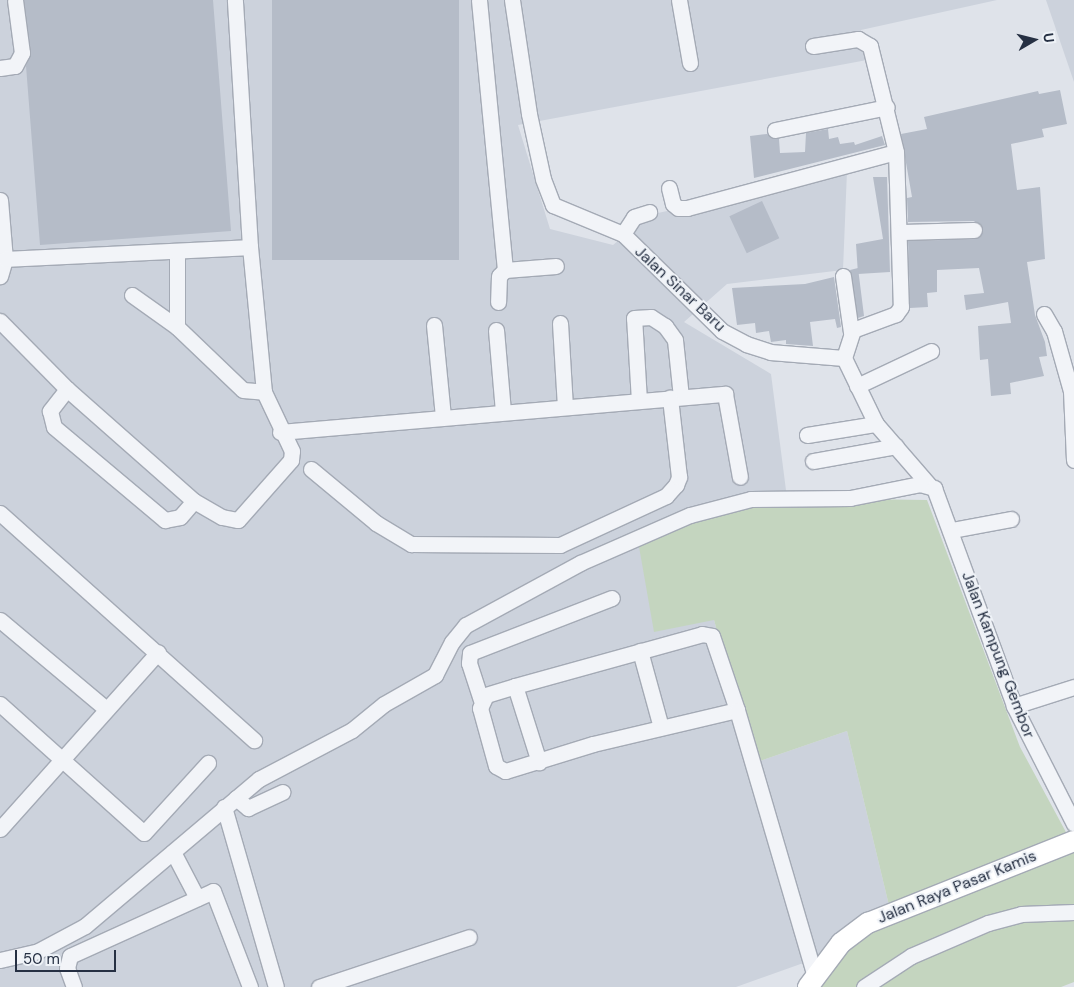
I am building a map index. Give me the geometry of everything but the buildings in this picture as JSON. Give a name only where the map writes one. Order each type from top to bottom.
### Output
[{"type":"main road","name":"Jalan Raya Pasar Kamis","points":[[811,980],[840,943],[868,923],[1074,841]]},
{"type":"street","points":[[0,68],[15,66],[22,53],[15,0]]},
{"type":"street","points":[[0,321],[67,389],[194,501],[222,517],[238,520],[291,460],[292,451],[280,432],[264,392],[250,247],[235,0]]},
{"type":"street","points":[[479,0],[504,270],[498,282],[498,302]]},
{"type":"street","name":"Jalan Sinar Baru","points":[[512,0],[529,114],[542,179],[553,206],[623,234],[722,331],[770,352],[844,358]]},
{"type":"street","points":[[679,0],[690,63]]},
{"type":"street","points":[[813,46],[858,39],[867,42],[887,106],[896,152],[901,232],[900,310],[852,332]]},
{"type":"street","points":[[775,130],[887,106]]},
{"type":"street","points":[[669,188],[673,204],[678,208],[687,208],[896,152]]},
{"type":"street","points":[[0,200],[1,230],[5,259],[0,276]]},
{"type":"street","points":[[623,234],[634,217],[649,212]]},
{"type":"street","points":[[901,232],[974,230]]},
{"type":"street","points":[[5,259],[250,247]]},
{"type":"street","points":[[176,252],[177,327]]},
{"type":"street","points":[[504,270],[556,266]]},
{"type":"street","points":[[844,276],[852,332],[844,358],[876,424],[929,485]]},
{"type":"street","points":[[132,294],[177,327],[243,390],[264,392]]},
{"type":"street","points":[[1044,314],[1068,361],[1074,423],[1074,460]]},
{"type":"street","points":[[311,469],[376,524],[411,544],[560,545],[666,496],[676,485],[679,477],[675,398],[675,340],[665,326],[651,317],[634,318],[638,400]]},
{"type":"street","points":[[560,323],[565,406]]},
{"type":"street","points":[[434,325],[443,416]]},
{"type":"street","points":[[496,330],[504,411]]},
{"type":"street","points":[[857,386],[932,351]]},
{"type":"street","points":[[67,389],[50,411],[54,427],[165,520],[180,518],[194,501]]},
{"type":"street","points":[[280,432],[443,416],[725,394],[729,399],[740,477]]},
{"type":"street","points":[[807,434],[876,424]]},
{"type":"street","points":[[813,462],[896,446]]},
{"type":"street","points":[[0,960],[38,951],[85,926],[224,807],[259,780],[352,730],[384,704],[435,675],[452,642],[466,625],[580,563],[723,503],[781,496],[850,498],[911,484],[929,485]]},
{"type":"street","name":"Jalan Kampung Gembor","points":[[929,485],[940,495],[1014,706],[1074,824]]},
{"type":"street","points":[[0,513],[158,652],[254,740]]},
{"type":"street","points":[[952,530],[1011,519]]},
{"type":"street","points":[[612,598],[470,653],[469,663],[481,700],[496,766],[508,771],[661,727],[737,710]]},
{"type":"street","points":[[0,620],[105,708]]},
{"type":"street","points":[[481,700],[515,686],[640,651],[702,634],[712,636],[737,710],[811,980]]},
{"type":"street","points":[[640,651],[661,727]]},
{"type":"street","points":[[0,829],[105,708],[158,652]]},
{"type":"street","points":[[515,686],[539,762]]},
{"type":"street","points":[[1014,706],[1074,687]]},
{"type":"street","points":[[0,704],[62,757],[144,833],[208,763]]},
{"type":"street","points":[[236,798],[248,808],[283,792]]},
{"type":"street","points":[[224,807],[276,987]]},
{"type":"street","points":[[173,852],[197,898]]},
{"type":"street","points":[[74,987],[67,968],[70,956],[213,891],[250,987]]},
{"type":"street","points":[[864,987],[911,956],[988,923],[1021,914],[1074,912]]},
{"type":"street","points":[[319,987],[469,937]]},
{"type":"shaded area","points":[[0,0],[997,0],[861,30],[867,60],[518,125],[550,229],[613,245],[649,215],[847,171],[843,270],[727,284],[684,322],[771,374],[787,498],[714,620],[754,763],[847,731],[893,922],[809,961],[736,987],[0,987]]},
{"type":"shaded area","points":[[1046,0],[1074,0],[1074,82]]},
{"type":"green space","points":[[787,498],[927,500],[1020,747],[1074,847],[1074,982],[1061,987],[806,987],[809,961],[893,922],[847,731],[754,763],[714,620],[654,632],[638,541],[706,510]]}]
